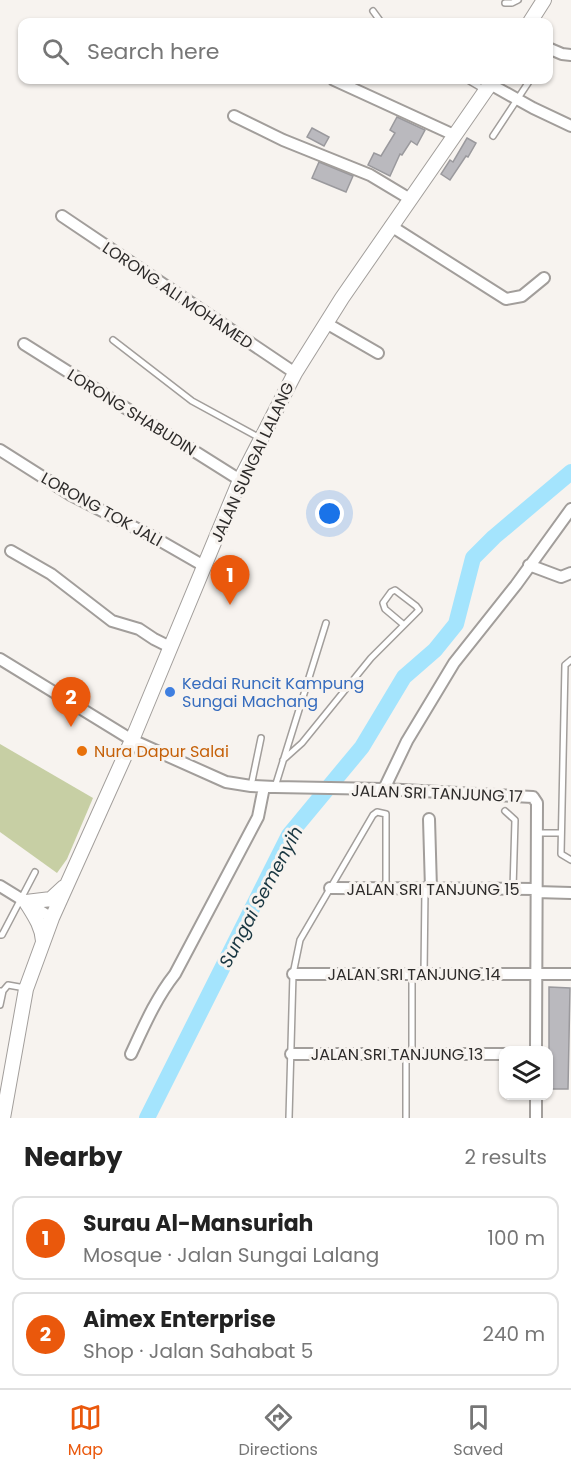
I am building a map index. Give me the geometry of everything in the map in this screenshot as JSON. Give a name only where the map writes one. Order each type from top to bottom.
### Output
[{"type":"street","points":[[532,18],[543,0]]},
{"type":"street","points":[[553,50],[571,55]]},
{"type":"street","points":[[343,84],[454,135]]},
{"type":"street","points":[[489,84],[571,126]]},
{"type":"street","name":"JALAN SUNGAI LALANG","points":[[3,1118],[26,989],[52,918],[132,740],[240,480],[295,373],[326,323],[489,84]]},
{"type":"street","points":[[234,116],[283,140],[370,176],[410,199]]},
{"type":"street","name":"LORONG ALI MOHAMED","points":[[62,216],[295,373]]},
{"type":"street","points":[[391,226],[506,299],[522,296],[544,278]]},
{"type":"street","points":[[326,323],[378,353]]},
{"type":"street","name":"LORONG SHABUDIN","points":[[24,344],[240,480]]},
{"type":"street","name":"LORONG TOK JALI","points":[[0,450],[71,495],[204,566]]},
{"type":"street","points":[[384,789],[406,741],[448,672],[571,509]]},
{"type":"street","points":[[11,551],[51,574],[112,621],[139,629],[170,647]]},
{"type":"street","points":[[529,565],[561,577],[571,573]]},
{"type":"street","name":"JALAN SRI TANJUNG 17","points":[[0,658],[132,740],[226,782],[269,787],[384,789],[533,797],[537,803],[536,1046]]},
{"type":"street","points":[[131,1054],[147,1017],[175,974],[258,817],[269,787]]},
{"type":"street","points":[[428,889],[429,819]]},
{"type":"street","points":[[24,901],[51,899],[68,883]]},
{"type":"street","points":[[0,886],[52,918]]},
{"type":"street","name":"JALAN SRI TANJUNG 15","points":[[330,888],[513,889],[571,893]]},
{"type":"street","points":[[24,901],[42,932],[43,943]]},
{"type":"street","name":"JALAN SRI TANJUNG 14","points":[[293,974],[571,974]]},
{"type":"street","name":"JALAN SRI TANJUNG 13","points":[[291,1054],[499,1054]]},
{"type":"street","points":[[536,1100],[536,1118]]},
{"type":"lane","points":[[505,3],[518,0]]},
{"type":"lane","points":[[374,11],[378,18]]},
{"type":"lane","points":[[493,136],[527,84]]},
{"type":"lane","points":[[113,340],[192,401],[260,438]]},
{"type":"lane","points":[[283,760],[302,743],[371,658],[404,625],[419,610],[395,590],[384,603],[385,609],[404,625]]},
{"type":"lane","points":[[269,787],[283,760],[326,623]]},
{"type":"lane","points":[[571,660],[565,665],[561,833],[561,854],[571,860]]},
{"type":"lane","points":[[251,786],[261,738]]},
{"type":"lane","name":"JALAN SRI TANJUNG 17","points":[[505,811],[514,820],[513,889]]},
{"type":"lane","points":[[289,1118],[293,974],[300,940],[373,814],[382,812],[386,814],[387,889]]},
{"type":"lane","points":[[537,833],[561,833]]},
{"type":"lane","points":[[0,934],[2,936],[24,901],[35,872]]},
{"type":"lane","points":[[424,974],[428,889]]},
{"type":"lane","points":[[406,1118],[412,974]]},
{"type":"lane","points":[[0,1005],[1,991],[8,985],[26,989]]},
{"type":"green space","points":[[0,744],[93,798],[67,859],[57,873],[0,832]]},
{"type":"building","points":[[397,117],[425,130],[417,145],[411,141],[402,155],[400,154],[390,176],[368,165],[374,153],[381,156],[395,133],[390,130]]},
{"type":"building","points":[[312,128],[329,137],[324,146],[307,137]]},
{"type":"building","points":[[467,138],[476,143],[450,180],[441,174],[450,160],[453,162]]},
{"type":"building","points":[[319,162],[353,176],[346,192],[312,178]]},
{"type":"building","points":[[549,987],[570,988],[568,1089],[553,1089],[553,1046],[549,1046]]},
{"type":"waterway","name":"Sungai Semenyih","points":[[147,1118],[289,835],[362,747],[404,677],[435,650],[456,624],[473,558],[494,537],[571,472]]},
{"type":"place","name":"Surau Al-Mansuriah","points":[[230,605]]},
{"type":"place","name":"Kedai Runcit Kampung Sungai Machang","points":[[170,692]]},
{"type":"place","name":"Aimex Enterprise","points":[[71,727]]},
{"type":"place","name":"Nura Dapur Salai","points":[[82,751]]}]
